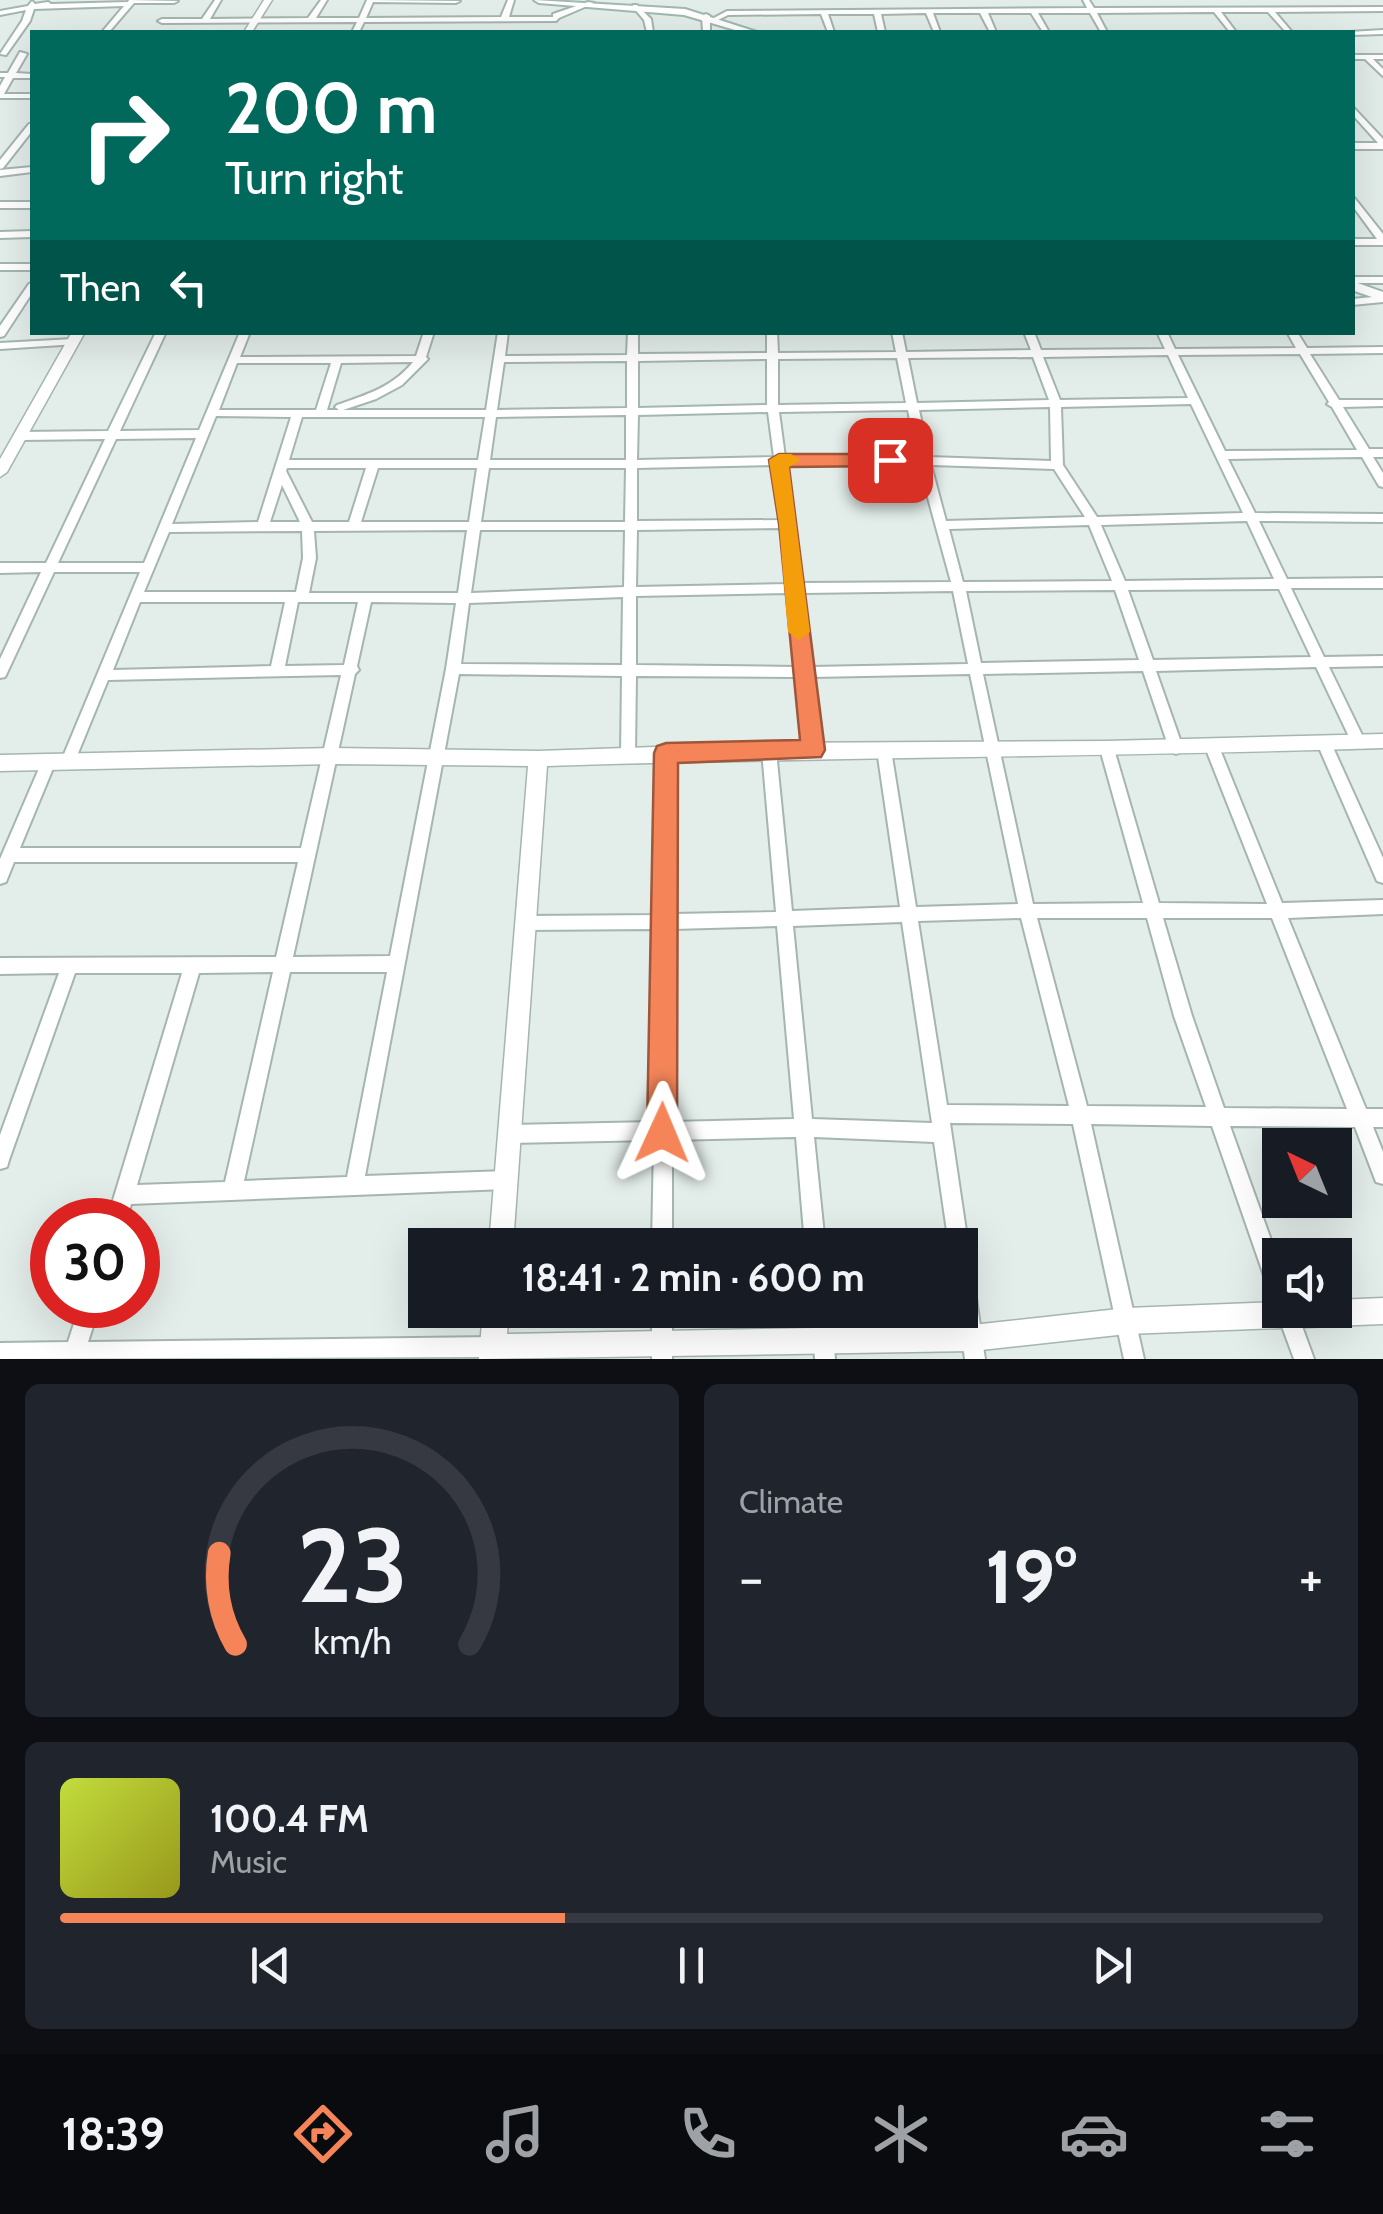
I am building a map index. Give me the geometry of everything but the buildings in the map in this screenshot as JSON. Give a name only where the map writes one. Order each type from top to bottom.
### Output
[{"type":"main road","points":[[539,0],[663,8],[716,16],[748,30]]},
{"type":"main road","points":[[1355,284],[1383,298]]},
{"type":"street","points":[[35,5],[175,0]]},
{"type":"street","points":[[155,30],[175,0]]},
{"type":"street","points":[[206,20],[218,0]]},
{"type":"street","points":[[249,30],[268,0]]},
{"type":"street","points":[[310,21],[324,0]]},
{"type":"street","points":[[357,30],[370,0],[456,1],[449,30]]},
{"type":"street","points":[[504,20],[511,0]]},
{"type":"street","points":[[708,30],[726,0]]},
{"type":"street","points":[[782,0],[783,12]]},
{"type":"street","points":[[908,0],[912,12]]},
{"type":"street","points":[[960,0],[963,11]]},
{"type":"street","points":[[1086,0],[1103,30]]},
{"type":"street","points":[[1142,0],[1148,10]]},
{"type":"street","points":[[1240,0],[1248,10]]},
{"type":"street","points":[[1341,0],[1350,9]]},
{"type":"street","points":[[0,12],[58,1]]},
{"type":"street","points":[[554,1],[554,30]]},
{"type":"street","points":[[108,30],[132,2]]},
{"type":"street","points":[[162,20],[504,20],[556,17],[590,3]]},
{"type":"street","points":[[1,53],[35,5]]},
{"type":"street","points":[[636,6],[649,28],[663,8]]},
{"type":"street","points":[[1368,9],[1376,16]]},
{"type":"street","points":[[716,16],[783,12],[1383,9]]},
{"type":"street","points":[[1215,10],[1231,30]]},
{"type":"street","points":[[1270,10],[1287,30]]},
{"type":"street","points":[[983,11],[992,30]]},
{"type":"street","points":[[1033,11],[1045,30]]},
{"type":"street","points":[[824,12],[830,30]]},
{"type":"street","points":[[878,12],[882,30]]},
{"type":"street","points":[[929,12],[936,30]]},
{"type":"street","points":[[0,31],[17,31]]},
{"type":"street","points":[[1355,32],[1383,32]]},
{"type":"street","points":[[1,53],[28,54]]},
{"type":"street","points":[[0,94],[28,54]]},
{"type":"street","points":[[1355,57],[1383,56]]},
{"type":"street","points":[[1367,57],[1383,74]]},
{"type":"street","points":[[0,75],[30,76]]},
{"type":"street","points":[[0,94],[30,96]]},
{"type":"street","points":[[1355,112],[1383,145]]},
{"type":"street","points":[[0,169],[30,129]]},
{"type":"street","points":[[19,144],[30,144]]},
{"type":"street","points":[[1355,146],[1383,145]]},
{"type":"street","points":[[0,169],[30,170]]},
{"type":"street","points":[[1355,202],[1383,242]]},
{"type":"street","points":[[0,204],[30,205]]},
{"type":"street","points":[[0,236],[30,234]]},
{"type":"street","points":[[1355,242],[1383,242]]},
{"type":"street","points":[[0,268],[30,267]]},
{"type":"street","points":[[1355,283],[1383,280]]},
{"type":"street","points":[[0,334],[30,289]]},
{"type":"street","points":[[1355,302],[1383,298]]},
{"type":"street","points":[[0,302],[22,303]]},
{"type":"street","points":[[0,673],[160,335]]},
{"type":"street","points":[[0,877],[8,848],[105,675],[244,335]]},
{"type":"street","points":[[326,411],[389,388],[412,374],[424,359],[428,335]]},
{"type":"street","points":[[354,1186],[454,669],[503,335]]},
{"type":"street","points":[[628,755],[633,335]]},
{"type":"street","points":[[772,335],[773,410],[790,524],[802,672],[813,750]]},
{"type":"street","points":[[898,335],[1134,1359]]},
{"type":"street","points":[[1031,335],[1055,402],[1057,465],[1094,522],[1176,748]]},
{"type":"street","points":[[1164,335],[1358,742]]},
{"type":"street","points":[[1294,335],[1383,483]]},
{"type":"street","points":[[0,346],[76,337]]},
{"type":"street","points":[[0,472],[76,337]]},
{"type":"street","points":[[500,358],[1383,350]]},
{"type":"street","points":[[326,411],[337,359]]},
{"type":"street","points":[[234,360],[424,359]]},
{"type":"street","points":[[212,413],[492,414],[1196,402]]},
{"type":"street","points":[[1333,404],[1383,403]]},
{"type":"street","points":[[264,526],[298,412]]},
{"type":"street","points":[[21,436],[202,434]]},
{"type":"street","points":[[1221,455],[1383,453]]},
{"type":"street","points":[[281,468],[779,460],[1057,465]]},
{"type":"street","points":[[354,524],[373,464]]},
{"type":"street","points":[[277,672],[310,566],[310,525],[281,468]]},
{"type":"street","points":[[944,525],[1251,517],[1383,518]]},
{"type":"street","points":[[164,528],[476,523],[790,524]]},
{"type":"street","points":[[0,568],[149,567]]},
{"type":"street","points":[[138,597],[464,598],[796,588],[1383,582]]},
{"type":"street","points":[[232,1191],[366,596]]},
{"type":"street","points":[[454,669],[802,672],[1383,661]]},
{"type":"street","points":[[105,675],[352,670]]},
{"type":"street","points":[[0,763],[332,756],[436,760],[770,750],[1176,748],[1383,741]]},
{"type":"street","points":[[1324,743],[1377,847],[1383,876]]},
{"type":"street","points":[[1212,747],[1383,1175]]},
{"type":"street","points":[[1107,749],[1184,1016],[1262,1239]]},
{"type":"street","points":[[770,750],[813,1228]]},
{"type":"street","points":[[884,750],[957,1228]]},
{"type":"street","points":[[662,1228],[666,753]]},
{"type":"street","points":[[502,1228],[538,758]]},
{"type":"street","points":[[8,848],[306,855]]},
{"type":"street","points":[[526,922],[665,924],[1028,911],[1279,912],[1383,907]]},
{"type":"street","points":[[124,1198],[194,964]]},
{"type":"street","points":[[0,966],[394,964]]},
{"type":"street","points":[[0,1160],[70,965]]},
{"type":"street","points":[[940,1114],[1383,1118]]},
{"type":"street","points":[[510,1134],[804,1128],[943,1134]]},
{"type":"street","points":[[125,1195],[506,1180]]},
{"type":"street","points":[[0,1353],[74,1356],[973,1348],[1127,1321],[1262,1308]]},
{"type":"street","points":[[1352,1309],[1383,1311]]},
{"type":"street","points":[[74,1356],[83,1328]]},
{"type":"street","points":[[492,1353],[494,1328]]},
{"type":"street","points":[[1293,1328],[1304,1359]]},
{"type":"slow traffic","points":[[791,460],[779,460],[790,524],[799,632]]},
{"type":"route","points":[[662,1133],[666,753],[813,750],[802,672],[790,524],[779,460],[890,460]]}]
